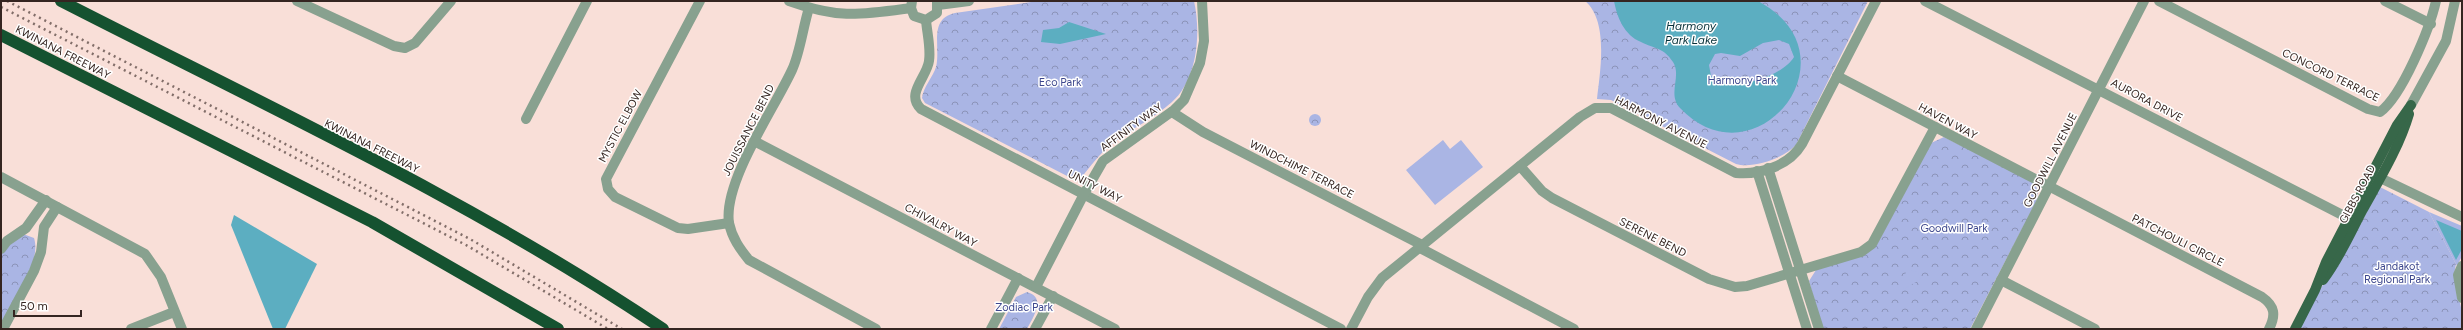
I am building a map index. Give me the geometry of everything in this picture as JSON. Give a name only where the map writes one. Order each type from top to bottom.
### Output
[{"type":"highway","name":"KWINANA FREEWAY","points":[[62,1],[410,179],[506,231],[597,284],[663,329]]},
{"type":"highway","name":"KWINANA FREEWAY","points":[[1,35],[372,222],[558,329]]},
{"type":"main road","name":"GIBBS ROAD","points":[[2295,329],[2315,290],[2326,262],[2353,221],[2376,176],[2397,125],[2411,105]]},
{"type":"street","points":[[297,1],[394,46],[405,48],[415,43],[450,1]]},
{"type":"street","points":[[526,119],[587,1]]},
{"type":"street","name":"MYSTIC ELBOW","points":[[700,1],[606,179],[608,189],[616,197],[678,228],[688,230],[729,223]]},
{"type":"street","points":[[789,1],[825,12],[857,15],[911,5],[914,16],[926,20],[936,13],[938,3],[969,1]]},
{"type":"street","name":"AFFINITY WAY","points":[[1036,287],[1084,194],[1103,162],[1118,148],[1172,112],[1184,100],[1200,63],[1204,41],[1202,1]]},
{"type":"street","name":"HARMONY AVENUE","points":[[1351,329],[1374,287],[1580,117],[1595,108],[1611,108],[1728,170],[1745,174],[1757,172],[1784,162],[1797,153],[1876,1]]},
{"type":"street","name":"AURORA DRIVE","points":[[1925,1],[2100,89],[2353,221]]},
{"type":"street","name":"GOODWILL AVENUE","points":[[1976,329],[2144,1]]},
{"type":"street","name":"CONCORD TERRACE","points":[[2159,1],[2176,5],[2368,109],[2380,112],[2390,105],[2430,24],[2436,1]]},
{"type":"street","points":[[2386,1],[2430,24]]},
{"type":"street","name":"GIBBS ROAD","points":[[2411,105],[2446,41],[2455,1]]},
{"type":"street","name":"JOUISSANCE BEND","points":[[809,8],[793,69],[736,179],[729,200],[729,223],[735,243],[748,260],[876,329]]},
{"type":"street","name":"UNITY WAY","points":[[926,20],[929,60],[914,94],[918,106],[1341,329]]},
{"type":"street","name":"HAVEN WAY","points":[[1837,76],[2049,187]]},
{"type":"street","name":"WINDCHIME TERRACE","points":[[1172,112],[1210,136],[1574,329]]},
{"type":"street","name":"SERENE BEND","points":[[1520,166],[1542,191],[1552,198],[1709,279],[1735,287],[1748,286],[1861,252],[1872,244],[1935,127]]},
{"type":"street","name":"CHIVALRY WAY","points":[[756,142],[1115,329]]},
{"type":"street","points":[[1768,168],[1819,329]]},
{"type":"street","points":[[1757,172],[1808,329]]},
{"type":"street","points":[[2376,176],[2462,217]]},
{"type":"street","points":[[1,177],[145,254],[161,277],[182,329]]},
{"type":"street","name":"PATCHOULI CIRCLE","points":[[2049,187],[2262,297],[2271,304],[2274,311],[2273,322],[2269,329]]},
{"type":"street","points":[[1,248],[7,241],[26,228],[46,200]]},
{"type":"street","points":[[3,329],[34,271],[41,252],[44,227],[57,207]]},
{"type":"street","points":[[26,228],[42,237]]},
{"type":"street","points":[[2462,266],[2458,275],[2462,298]]},
{"type":"street","points":[[991,329],[1018,278]]},
{"type":"street","points":[[2001,280],[2095,329]]},
{"type":"street","points":[[1036,329],[1052,296]]},
{"type":"street","points":[[131,329],[174,312]]},
{"type":"green space","name":"Eco Park","points":[[1038,1],[1194,1],[1197,41],[1192,68],[1181,92],[1165,108],[1108,148],[1095,160],[1081,178],[1071,178],[925,103],[922,98],[924,90],[936,67],[937,35],[938,27],[941,21],[947,16],[955,13]]},
{"type":"green space","name":"Harmony Park","points":[[1585,1],[1868,1],[1796,145],[1791,150],[1776,158],[1759,164],[1743,165],[1736,164],[1611,100],[1597,99],[1601,61],[1600,34],[1593,10]]},
{"type":"green space","points":[[1315,114],[1319,116],[1321,120],[1319,124],[1315,126],[1311,124],[1309,120],[1311,116]]},
{"type":"green space","name":"Goodwill Park","points":[[1944,137],[2033,182],[2038,193],[2035,204],[1970,329],[1822,329],[1809,281],[1816,270],[1877,244],[1931,143]]},
{"type":"green space","points":[[1443,140],[1450,149],[1461,140],[1483,167],[1435,205],[1406,170]]},
{"type":"green space","name":"Jandakot Regional Park","points":[[2380,187],[2429,212],[2456,264],[2454,275],[2462,312],[2462,329],[2298,329],[2314,298],[2346,251]]},
{"type":"green space","points":[[2429,212],[2462,226],[2462,256],[2457,266]]},
{"type":"green space","points":[[23,234],[34,238],[34,259],[19,294],[1,325],[1,253],[7,245]]},
{"type":"green space","points":[[1909,270],[1917,272],[1921,279],[1904,289],[1901,278]]},
{"type":"green space","name":"Zodiac Park","points":[[1027,292],[1033,295],[1036,299],[1037,308],[1027,329],[999,329],[1016,297]]},
{"type":"water","name":"Harmony Park Lake","points":[[1614,1],[1758,1],[1787,25],[1800,52],[1798,80],[1786,105],[1765,123],[1738,132],[1709,128],[1680,108],[1676,103],[1674,91],[1676,73],[1673,62],[1662,51],[1635,39],[1630,35],[1622,25]],"holes":[[[1779,40],[1789,44],[1794,57],[1788,64],[1767,77],[1742,84],[1729,84],[1719,81],[1711,76],[1709,65],[1715,54],[1721,53],[1740,56],[1763,43]]]},
{"type":"water","points":[[1069,22],[1106,34],[1060,44],[1041,42],[1043,30],[1059,28]]},
{"type":"water","points":[[234,215],[317,264],[285,329],[273,329],[231,225]]},
{"type":"water","points":[[2436,220],[2462,231],[2462,249],[2456,260]]},
{"type":"railway","points":[[7,1],[470,239],[622,329]]},
{"type":"railway","points":[[1,7],[466,245],[608,329]]}]
